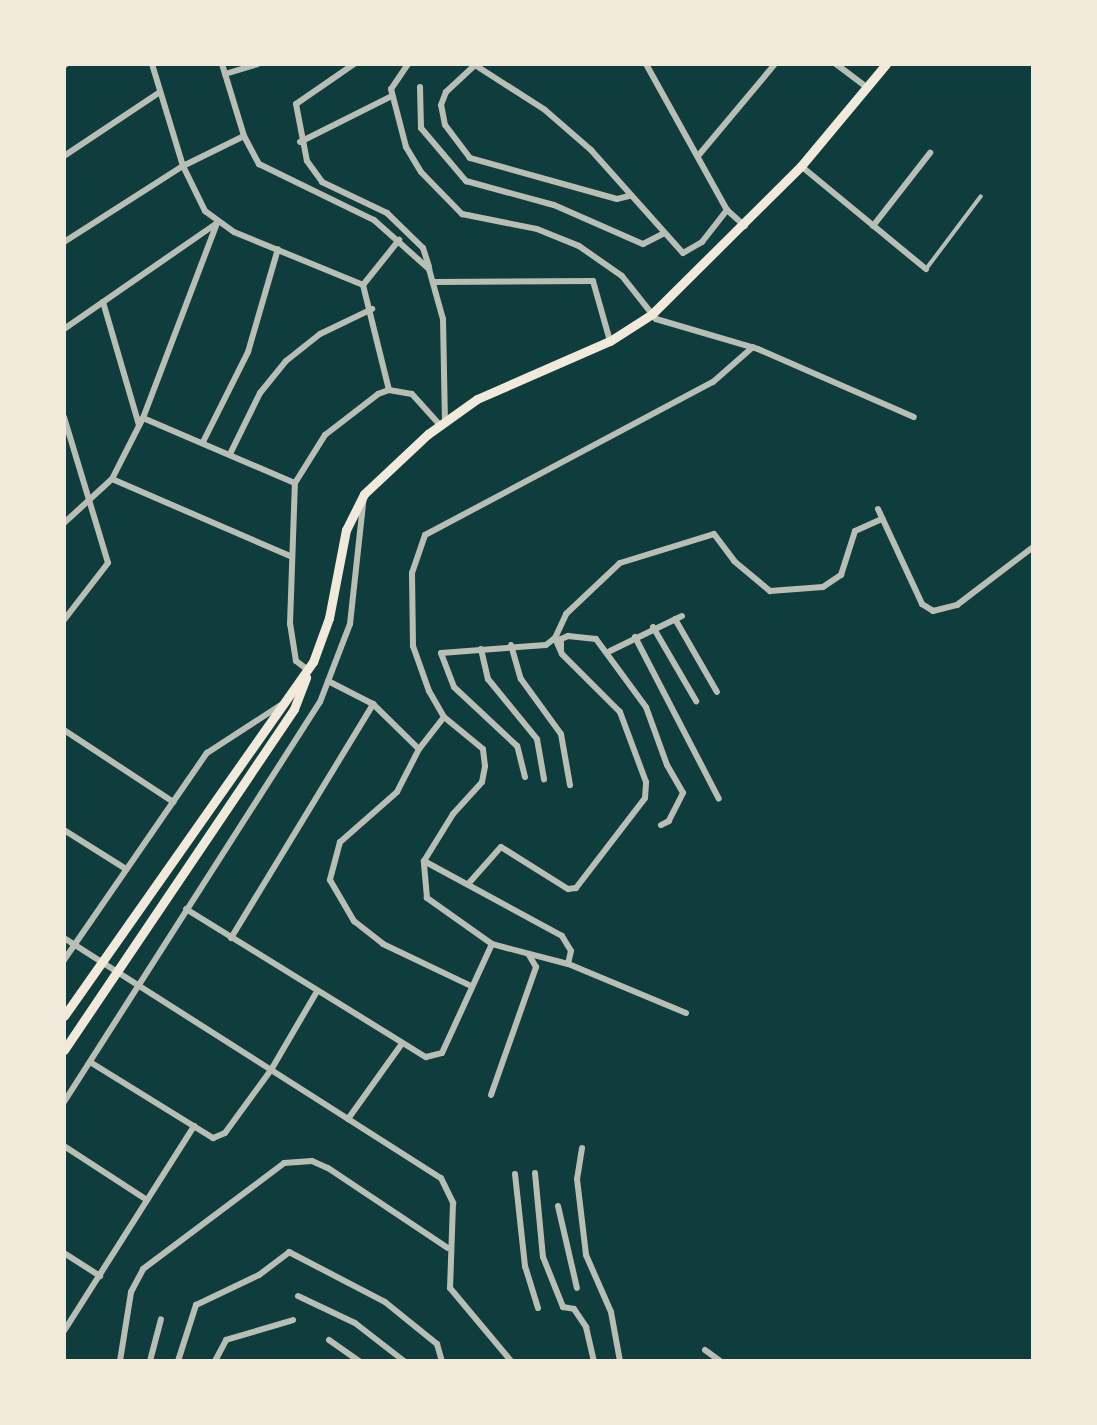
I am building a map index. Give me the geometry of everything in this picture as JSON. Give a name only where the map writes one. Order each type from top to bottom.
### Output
[{"type":"highway","points":[[64,1050],[294,709],[329,618],[346,530],[364,494],[442,423],[505,383],[610,341],[652,314],[745,226],[801,166],[886,64]]},
{"type":"highway","points":[[64,1016],[308,670]]},
{"type":"street","points":[[152,64],[183,166],[199,202],[217,223],[363,285],[372,309],[389,390]]},
{"type":"street","points":[[222,64],[244,136],[254,156],[268,170],[366,215],[399,240],[429,269]]},
{"type":"street","points":[[225,74],[257,64]]},
{"type":"street","points":[[354,64],[296,104],[300,142],[322,182],[387,213],[423,248],[443,319],[442,423]]},
{"type":"street","points":[[408,64],[395,77],[392,96],[406,147],[421,172],[462,214],[537,229],[579,246],[622,276],[652,314],[753,347],[914,417]]},
{"type":"street","points":[[646,64],[727,210],[745,226]]},
{"type":"street","points":[[698,156],[775,64]]},
{"type":"street","points":[[836,64],[868,88]]},
{"type":"street","points":[[629,196],[617,199],[470,158],[445,125],[441,105],[446,92],[475,65],[489,72],[564,124],[629,196],[677,250],[689,253],[727,210]]},
{"type":"street","points":[[420,87],[421,128],[466,181],[554,205],[643,244],[663,234]]},
{"type":"street","points":[[64,156],[160,92]]},
{"type":"street","points":[[300,142],[392,96]]},
{"type":"street","points":[[64,242],[183,166],[244,136]]},
{"type":"street","points":[[873,226],[930,153]]},
{"type":"street","points":[[801,166],[926,269],[981,196]]},
{"type":"street","points":[[64,329],[217,223]]},
{"type":"street","points":[[64,523],[112,479],[143,418],[217,223]]},
{"type":"street","points":[[363,285],[399,240]]},
{"type":"street","points":[[203,442],[248,352],[278,249]]},
{"type":"street","points":[[435,282],[593,281],[610,341]]},
{"type":"street","points":[[103,302],[139,425]]},
{"type":"street","points":[[230,454],[260,393],[286,361],[320,334],[372,309]]},
{"type":"street","points":[[686,1013],[568,964],[492,944],[427,898],[424,861],[453,814],[482,782],[485,766],[483,749],[474,738],[444,717],[413,646],[412,573],[425,535],[713,382],[753,347]]},
{"type":"street","points":[[308,670],[296,661],[292,647],[295,483],[315,447],[368,398],[389,390],[412,394],[442,423]]},
{"type":"street","points":[[64,417],[108,563],[64,620]]},
{"type":"street","points":[[143,418],[295,483]]},
{"type":"street","points":[[112,479],[292,557]]},
{"type":"street","points":[[64,1102],[137,984],[305,728],[328,681],[350,624],[364,494]]},
{"type":"street","points":[[878,509],[922,604],[933,611],[957,605],[1033,547]]},
{"type":"street","points":[[525,777],[522,754],[510,735],[472,706],[444,672],[441,653],[511,645],[546,645],[555,638],[566,614],[620,563],[669,545],[714,534],[759,586],[787,592],[834,583],[855,531],[882,519]]},
{"type":"street","points":[[610,651],[678,617],[717,692]]},
{"type":"street","points":[[653,627],[696,701]]},
{"type":"street","points":[[562,654],[561,639],[588,634],[610,651],[646,707],[667,765],[681,786],[682,799],[661,825]]},
{"type":"street","points":[[635,637],[719,799]]},
{"type":"street","points":[[469,883],[501,847],[568,889],[576,888],[645,798],[646,782],[620,712],[562,654],[555,638]]},
{"type":"street","points":[[511,645],[521,679],[561,734],[570,785]]},
{"type":"street","points":[[481,649],[488,679],[537,739],[544,779]]},
{"type":"street","points":[[328,681],[373,704],[419,749]]},
{"type":"street","points":[[64,960],[215,745],[287,701]]},
{"type":"street","points":[[231,938],[373,704]]},
{"type":"street","points":[[444,717],[419,749],[397,792],[340,842],[330,880],[354,921],[383,944],[469,985]]},
{"type":"street","points":[[64,730],[173,802]]},
{"type":"street","points":[[64,830],[126,869]]},
{"type":"street","points":[[424,861],[562,936],[571,951],[568,964]]},
{"type":"street","points":[[186,909],[401,1045],[436,1058],[442,1053],[469,985],[492,944]]},
{"type":"street","points":[[64,938],[441,1178],[452,1193],[447,1274],[455,1301],[511,1361]]},
{"type":"street","points":[[491,1095],[536,967],[529,955]]},
{"type":"street","points":[[90,1062],[213,1138],[225,1133],[271,1070],[316,993]]},
{"type":"street","points":[[348,1119],[401,1045]]},
{"type":"street","points":[[64,1331],[194,1126]]},
{"type":"street","points":[[64,1146],[147,1200]]},
{"type":"street","points":[[582,1148],[577,1179],[586,1255],[611,1312],[620,1361]]},
{"type":"street","points":[[120,1361],[131,1292],[143,1269],[284,1163],[312,1161],[328,1168],[448,1248]]},
{"type":"street","points":[[535,1173],[543,1257],[563,1307],[574,1309],[586,1327],[594,1361]]},
{"type":"street","points":[[515,1174],[525,1266],[538,1308]]},
{"type":"street","points":[[558,1206],[577,1288]]},
{"type":"street","points":[[178,1361],[196,1305],[259,1275],[289,1252],[385,1302],[437,1344],[442,1361]]},
{"type":"street","points":[[64,1253],[100,1276]]},
{"type":"street","points":[[298,1296],[355,1323],[404,1361]]},
{"type":"street","points":[[150,1361],[161,1319]]},
{"type":"street","points":[[215,1361],[226,1340],[293,1320]]},
{"type":"street","points":[[329,1340],[359,1361]]},
{"type":"street","points":[[705,1350],[720,1361]]}]
